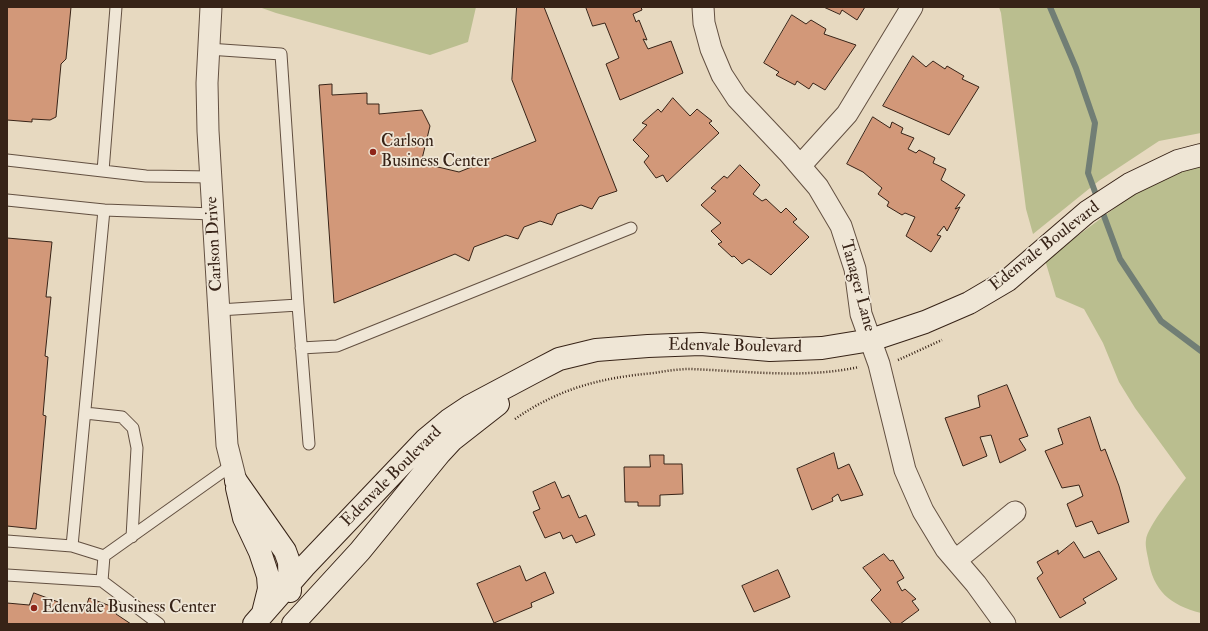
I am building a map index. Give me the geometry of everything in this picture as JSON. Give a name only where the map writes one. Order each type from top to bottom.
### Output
[{"type":"street","name":"Carlson Drive","points":[[211,7],[207,83],[211,177],[227,445],[234,473]]},
{"type":"street","name":"Tanager Lane","points":[[703,7],[704,23],[711,49],[722,75],[737,98],[818,187],[841,226],[854,269],[861,314],[879,364],[905,470],[923,512],[946,549],[984,594],[1005,624]]},
{"type":"street","points":[[800,166],[847,114],[912,7]]},
{"type":"street","name":"Edenvale Boulevard","points":[[259,619],[290,583],[425,440],[460,413],[499,389],[559,360],[596,350],[648,346],[720,345],[770,350],[822,348],[871,340],[925,322],[970,303],[1008,280],[1087,212],[1130,184],[1178,161],[1201,155]]},
{"type":"street","name":"Edenvale Boulevard","points":[[293,624],[360,551],[440,453],[481,416],[500,403],[547,379],[648,346]]},
{"type":"street","points":[[234,473],[285,551],[289,562],[290,583],[288,612],[284,624]]},
{"type":"street","points":[[234,473],[244,518],[260,552],[268,576],[268,594],[259,619]]},
{"type":"street","points":[[956,560],[1015,512]]},
{"type":"lane","points":[[103,171],[116,7]]},
{"type":"lane","points":[[208,49],[281,54],[298,305],[310,444]]},
{"type":"lane","points":[[7,160],[146,176],[211,177]]},
{"type":"lane","points":[[7,200],[104,210],[213,214]]},
{"type":"lane","points":[[72,546],[104,210]]},
{"type":"lane","points":[[302,348],[337,346],[632,228]]},
{"type":"lane","points":[[219,310],[298,305]]},
{"type":"lane","points":[[85,413],[122,417],[133,428],[137,448],[132,537]]},
{"type":"lane","points":[[104,556],[234,473]]},
{"type":"lane","points":[[7,541],[72,546],[104,556]]},
{"type":"lane","points":[[102,581],[104,556]]},
{"type":"lane","points":[[7,575],[102,581],[158,624]]},
{"type":"path","points":[[513,420],[539,402],[587,383],[625,375],[688,369],[782,374],[844,370],[900,360],[901,367]]},
{"type":"green space","points":[[259,7],[476,7],[468,42],[430,55]]},
{"type":"green space","points":[[999,7],[1201,7],[1201,133],[1159,141],[1100,180],[1033,234],[1026,209]]},
{"type":"green space","points":[[1201,144],[1201,613],[1180,606],[1165,595],[1159,588],[1150,570],[1146,547],[1146,540],[1151,527],[1186,478],[1135,408],[1119,382],[1103,343],[1084,309],[1056,297],[1045,260]]},
{"type":"building","points":[[7,7],[71,7],[66,59],[61,64],[56,117],[50,120],[32,119],[32,122],[7,120]]},
{"type":"building","name":"Carlson Business Center","points":[[517,7],[544,7],[617,191],[599,197],[592,209],[581,205],[557,214],[552,225],[540,221],[524,227],[518,239],[506,235],[474,247],[469,261],[455,254],[334,303],[319,85],[332,84],[332,95],[367,93],[367,104],[379,104],[379,114],[422,110],[430,126],[421,163],[459,172],[536,141],[512,80]]},
{"type":"building","points":[[586,7],[641,7],[642,10],[633,14],[636,22],[639,20],[647,40],[643,39],[648,49],[671,41],[683,73],[620,100],[606,64],[619,58],[605,23],[593,26]]},
{"type":"building","points":[[824,7],[865,7],[857,20],[842,10],[840,14]]},
{"type":"building","points":[[792,15],[806,24],[811,20],[826,29],[824,34],[856,45],[825,90],[813,83],[809,89],[797,81],[795,85],[776,75],[779,72],[764,63]]},
{"type":"building","points":[[913,56],[926,67],[933,61],[945,69],[947,66],[964,76],[962,79],[979,87],[949,135],[883,106]]},
{"type":"building","points":[[673,98],[690,116],[697,109],[712,121],[709,123],[719,133],[667,182],[663,175],[656,178],[644,162],[649,156],[633,140],[647,125],[642,123],[658,109],[661,112]]},
{"type":"building","points":[[873,117],[890,128],[892,122],[903,128],[901,133],[914,138],[908,149],[916,153],[919,150],[935,158],[933,163],[946,169],[941,180],[965,195],[955,209],[960,207],[947,231],[944,226],[937,235],[941,236],[931,252],[906,236],[915,217],[905,213],[902,215],[887,206],[889,202],[878,194],[882,188],[863,172],[847,164]]},
{"type":"building","points":[[740,165],[760,185],[753,194],[762,201],[766,199],[781,213],[786,208],[797,219],[793,222],[809,237],[771,275],[749,259],[742,264],[718,244],[722,242],[711,231],[721,223],[701,205],[716,191],[711,188],[724,176],[727,178]]},
{"type":"building","points":[[7,238],[52,242],[46,297],[51,297],[45,356],[48,357],[43,415],[46,416],[36,529],[7,526]]},
{"type":"building","points":[[1007,385],[1028,436],[1019,439],[1026,450],[1000,463],[991,435],[980,437],[987,456],[963,466],[945,418],[980,407],[978,396]]},
{"type":"building","points":[[1090,417],[1101,451],[1105,449],[1119,486],[1129,522],[1098,534],[1092,521],[1076,527],[1067,504],[1083,496],[1079,485],[1062,488],[1045,451],[1063,444],[1058,429]]},
{"type":"building","points":[[834,453],[838,469],[849,464],[863,495],[841,501],[838,494],[832,498],[833,501],[812,510],[797,469]]},
{"type":"building","points":[[650,455],[664,455],[664,464],[682,464],[683,494],[660,495],[660,506],[638,506],[638,502],[625,502],[624,467],[650,467]]},
{"type":"building","points":[[555,482],[562,498],[569,495],[579,518],[586,515],[595,535],[576,543],[572,535],[563,539],[560,532],[545,538],[533,512],[540,509],[533,492]]},
{"type":"building","points":[[1074,542],[1084,558],[1099,551],[1117,579],[1083,599],[1086,603],[1060,618],[1037,578],[1043,573],[1037,562],[1058,550],[1058,554]]},
{"type":"building","points":[[884,554],[890,561],[893,560],[904,578],[897,582],[902,591],[905,589],[916,599],[912,601],[919,610],[900,624],[892,624],[871,600],[881,590],[863,568]]},
{"type":"building","points":[[520,566],[526,581],[545,572],[554,593],[531,603],[532,607],[494,623],[477,584]]},
{"type":"building","points":[[778,570],[790,597],[754,612],[742,586]]},
{"type":"building","name":"Edenvale Business Center","points":[[34,593],[61,603],[61,609],[85,610],[89,598],[116,608],[116,614],[131,624],[7,624],[7,603],[29,605]]},
{"type":"waterway","points":[[1050,7],[1076,68],[1095,123],[1088,173],[1120,259],[1161,321],[1201,351]]},
{"type":"place","name":"Carlson Business Center","points":[[373,152]]},
{"type":"place","name":"Edenvale Business Center","points":[[34,608]]}]
